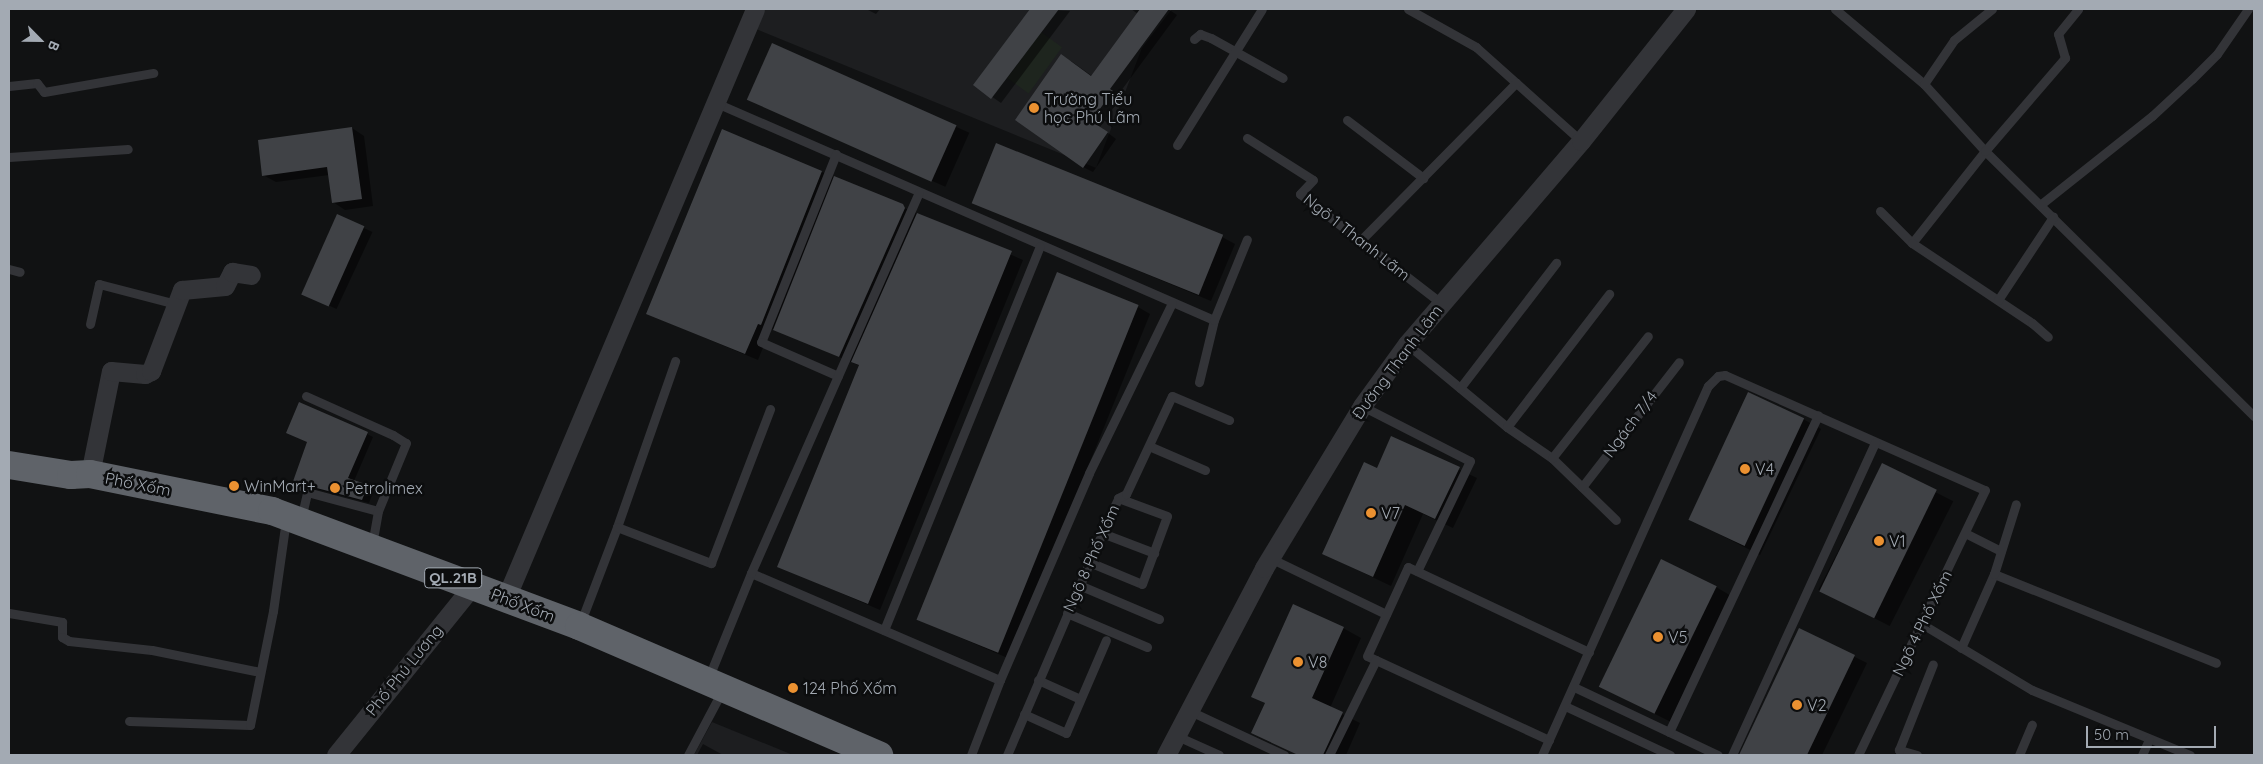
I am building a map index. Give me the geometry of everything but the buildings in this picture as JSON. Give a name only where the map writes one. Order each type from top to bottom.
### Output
[{"type":"highway","name":"Phố Xốm","points":[[9,465],[71,475],[90,474],[293,520],[579,626],[879,755]]},
{"type":"street","points":[[506,598],[714,102],[755,9]]},
{"type":"street","name":"Đường Thanh Lãm","points":[[1166,755],[1270,558],[1362,406],[1406,344],[1581,141],[1686,9]]},
{"type":"street","points":[[90,474],[111,371],[145,374],[151,371],[182,290],[188,287],[223,287],[232,272],[251,275]]},
{"type":"street","name":"Phố Phú Lương","points":[[336,755],[472,586]]},
{"type":"lane","points":[[1177,146],[1262,9]]},
{"type":"lane","points":[[1408,9],[1476,47],[1581,141]]},
{"type":"lane","points":[[1835,9],[1924,84],[1985,151],[2254,416]]},
{"type":"lane","points":[[1924,84],[1954,40],[1992,9]]},
{"type":"lane","points":[[1912,243],[1985,151],[2066,58],[2058,34],[2078,9]]},
{"type":"lane","points":[[2040,205],[2152,116],[2192,79],[2217,54],[2248,9]]},
{"type":"lane","points":[[1194,40],[1200,34],[1236,50],[1283,78]]},
{"type":"lane","points":[[9,86],[37,83],[44,92],[154,73]]},
{"type":"lane","points":[[1362,240],[1516,83]]},
{"type":"lane","points":[[714,102],[836,154],[1040,246],[1214,320]]},
{"type":"lane","points":[[1348,120],[1423,178]]},
{"type":"lane","name":"Ngõ 1 Thanh Lãm","points":[[1247,138],[1313,180],[1300,194],[1442,302]]},
{"type":"lane","points":[[9,156],[128,149]]},
{"type":"lane","points":[[836,154],[761,342],[838,376]]},
{"type":"lane","points":[[688,755],[715,685],[751,573],[919,192]]},
{"type":"lane","points":[[1880,211],[1912,243],[1998,300],[2048,337]]},
{"type":"lane","points":[[1998,300],[2053,216]]},
{"type":"lane","points":[[1199,382],[1214,320],[1247,239]]},
{"type":"lane","points":[[884,630],[1040,246]]},
{"type":"lane","points":[[1460,388],[1556,263]]},
{"type":"lane","points":[[9,269],[20,272]]},
{"type":"lane","points":[[90,324],[99,284],[176,304]]},
{"type":"lane","points":[[1507,427],[1609,294]]},
{"type":"lane","points":[[971,755],[1000,680],[1089,473],[1172,303]]},
{"type":"lane","points":[[1552,458],[1648,336]]},
{"type":"lane","points":[[1406,344],[1507,427],[1552,458],[1616,520]]},
{"type":"lane","points":[[579,626],[617,528],[675,361]]},
{"type":"lane","name":"Ngách 7/4","points":[[1582,487],[1678,362]]},
{"type":"lane","points":[[1542,755],[1713,379],[1718,376],[1731,376],[1875,442],[1732,755]]},
{"type":"lane","points":[[306,396],[387,431],[406,443],[378,511],[371,548]]},
{"type":"lane","name":"Ngõ 8 Phố Xốm","points":[[1007,755],[1067,612],[1118,498],[1126,494],[1172,396],[1229,420]]},
{"type":"lane","points":[[1362,406],[1470,461],[1417,571]]},
{"type":"lane","points":[[617,528],[711,563],[770,409]]},
{"type":"lane","points":[[1669,732],[1818,415]]},
{"type":"lane","name":"Ngõ 4 Phố Xốm","points":[[1858,755],[1985,490],[1875,442]]},
{"type":"lane","points":[[1149,446],[1205,470]]},
{"type":"lane","points":[[129,721],[250,724],[293,520],[307,492],[378,511]]},
{"type":"lane","points":[[1089,562],[1142,584],[1167,516],[1118,498]]},
{"type":"lane","points":[[1961,648],[1994,574],[2016,504]]},
{"type":"lane","points":[[1102,533],[1154,553]]},
{"type":"lane","points":[[1965,533],[2001,551]]},
{"type":"lane","points":[[1270,558],[1386,614]]},
{"type":"lane","points":[[1549,740],[1367,656],[1386,614],[1408,567],[1589,652]]},
{"type":"lane","points":[[751,573],[1000,680]]},
{"type":"lane","points":[[1994,574],[2216,663]]},
{"type":"lane","points":[[1079,585],[1159,619]]},
{"type":"lane","points":[[1067,612],[1147,646]]},
{"type":"lane","points":[[9,613],[62,622],[62,637],[69,641],[152,650],[260,672]]},
{"type":"lane","points":[[1922,624],[2032,690],[2190,755]]},
{"type":"lane","points":[[1024,714],[1066,733],[1106,640]]},
{"type":"lane","points":[[1329,755],[1376,660]]},
{"type":"lane","points":[[1917,755],[1899,750],[1934,664]]},
{"type":"lane","points":[[1038,680],[1080,699]]},
{"type":"lane","points":[[1574,687],[1718,755]]},
{"type":"lane","points":[[1565,706],[1659,753],[1670,755]]},
{"type":"lane","points":[[1190,710],[1284,755]]},
{"type":"lane","points":[[2019,755],[2032,725]]},
{"type":"lane","points":[[1177,736],[1219,755]]},
{"type":"lane","points":[[2142,755],[2150,738]]},
{"type":"shaded area","name":"Trường Tiểu học Phú Lãm","points":[[765,9],[1172,9],[1142,48],[1096,168],[756,29]]},
{"type":"shaded area","points":[[1041,32],[1062,47],[1029,93],[1007,78]]},
{"type":"shaded area","points":[[712,722],[793,755],[694,755]]},
{"type":"place","name":"Trường Tiểu học Phú Lãm","points":[[1034,108]]},
{"type":"place","name":"V4","points":[[1745,469]]},
{"type":"place","name":"WinMart+","points":[[234,486]]},
{"type":"place","name":"Petrolimex","points":[[335,488]]},
{"type":"place","name":"V7","points":[[1371,513]]},
{"type":"place","name":"V1","points":[[1879,541]]},
{"type":"place","name":"V5","points":[[1658,637]]},
{"type":"place","name":"V8","points":[[1298,662]]},
{"type":"place","name":"124 Phố Xốm","points":[[793,688]]},
{"type":"place","name":"V2","points":[[1797,705]]}]
